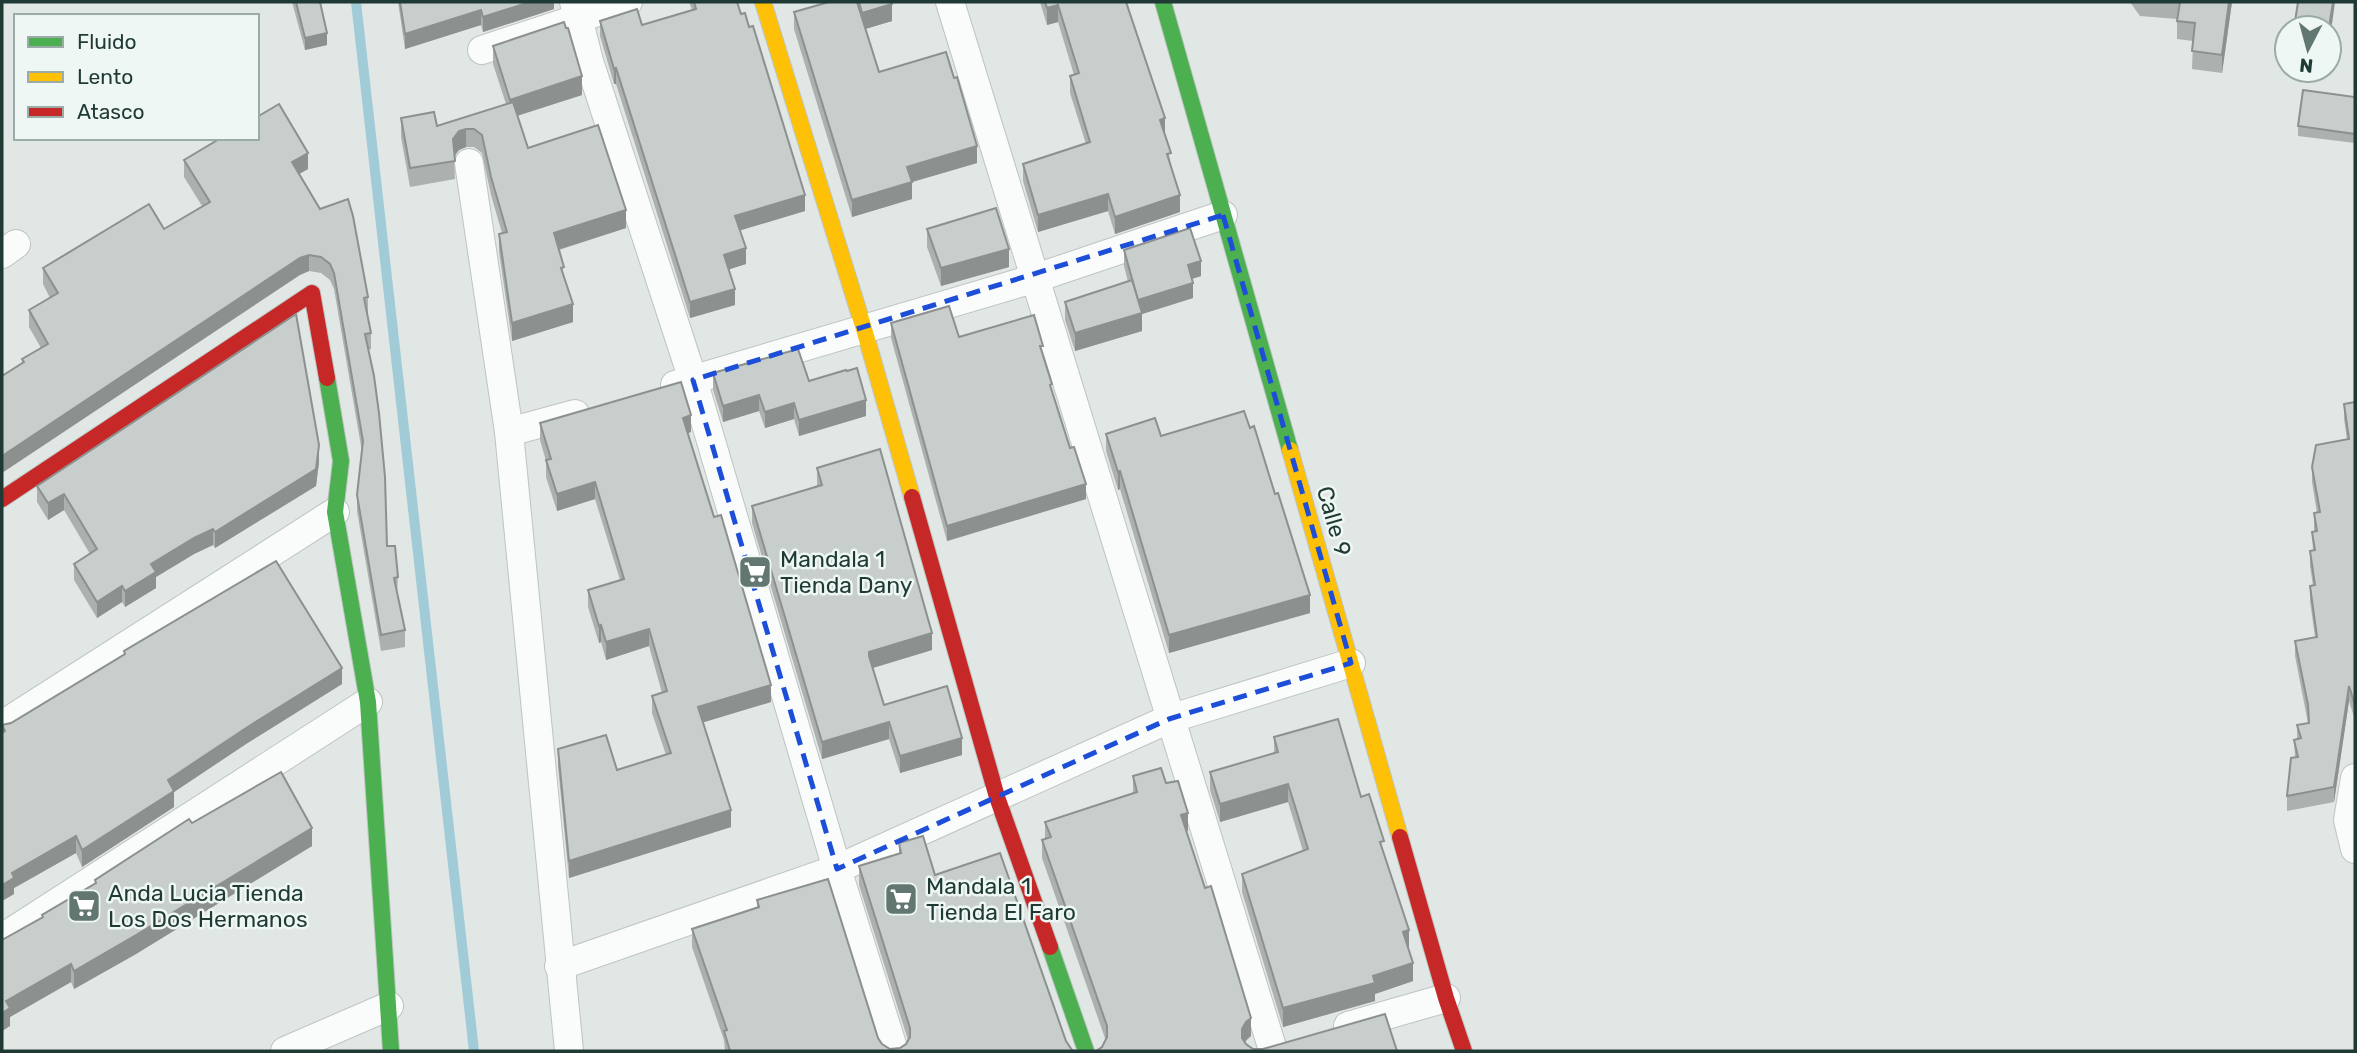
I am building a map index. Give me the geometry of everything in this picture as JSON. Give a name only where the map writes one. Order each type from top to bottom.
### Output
[{"type":"street","points":[[482,50],[577,10],[628,2]]},
{"type":"street","points":[[763,2],[864,329],[997,797],[1086,1051]]},
{"type":"street","points":[[950,2],[1169,719],[1289,1042],[1446,998]]},
{"type":"street","name":"Calle 9","points":[[1163,2],[1446,998],[1464,1051]]},
{"type":"street","points":[[577,10],[589,61],[693,380],[837,869],[894,1051]]},
{"type":"street","points":[[469,163],[509,432],[569,1051]]},
{"type":"street","points":[[654,391],[1036,278],[1223,215]]},
{"type":"street","points":[[2,499],[312,293],[341,461],[335,512],[368,702],[391,1051]]},
{"type":"street","points":[[509,432],[601,406]]},
{"type":"street","points":[[2,725],[335,512]]},
{"type":"street","points":[[559,966],[837,869],[1169,719],[1351,663]]},
{"type":"street","points":[[2,938],[368,702]]},
{"type":"street","points":[[2355,778],[2352,819],[2355,849]]},
{"type":"street","points":[[285,1051],[389,1006]]},
{"type":"highlighted area","points":[[1223,215],[1351,663],[1169,719],[837,869],[693,380]]},
{"type":"building","points":[[296,2],[320,2],[327,33],[305,38]]},
{"type":"building","points":[[400,2],[530,2],[483,17],[481,10],[405,34]]},
{"type":"building","points":[[694,2],[737,2],[741,14],[745,13],[749,27],[753,26],[805,195],[735,216],[746,248],[724,255],[735,289],[690,302],[600,21],[637,9],[642,25],[696,9]]},
{"type":"building","points":[[829,2],[857,2],[879,72],[946,52],[954,78],[957,77],[977,146],[907,167],[912,182],[852,200],[794,12]]},
{"type":"building","points":[[859,2],[891,2],[892,4],[862,13]]},
{"type":"building","points":[[1045,2],[1126,2],[1165,118],[1160,120],[1171,153],[1167,154],[1180,195],[1115,217],[1108,194],[1038,215],[1023,164],[1090,142],[1070,76],[1079,73],[1058,5],[1047,8]]},
{"type":"building","points":[[2180,2],[2229,2],[2222,55],[2192,51],[2195,23],[2177,21]]},
{"type":"building","points":[[2298,2],[2333,2],[2331,14],[2296,14]]},
{"type":"building","points":[[564,22],[582,76],[510,100],[493,46]]},
{"type":"building","points":[[2303,90],[2355,97],[2355,134],[2298,126]]},
{"type":"building","points":[[513,102],[528,148],[598,125],[626,210],[554,233],[564,267],[561,268],[573,304],[512,323],[499,234],[507,232],[482,135],[474,129],[459,131],[453,139],[455,161],[410,168],[401,118],[434,112],[437,126]]},
{"type":"building","points":[[279,104],[308,153],[292,162],[320,209],[348,199],[353,216],[368,297],[364,298],[371,333],[365,334],[379,413],[385,477],[387,546],[395,546],[398,577],[394,578],[405,630],[381,635],[357,495],[363,441],[334,273],[330,264],[321,257],[309,255],[300,258],[2,456],[2,376],[24,362],[22,359],[48,344],[29,310],[58,293],[43,268],[149,204],[164,229],[210,202],[184,160],[218,140],[259,140],[259,116]]},
{"type":"building","points":[[996,208],[1009,249],[941,268],[927,229]]},
{"type":"building","points":[[1190,228],[1201,261],[1188,265],[1193,283],[1138,300],[1124,250]]},
{"type":"building","points":[[1132,280],[1142,313],[1075,333],[1065,302]]},
{"type":"building","points":[[949,306],[959,337],[1034,315],[1052,384],[1050,385],[1070,448],[1074,447],[1086,484],[947,526],[891,323]]},
{"type":"building","points":[[296,314],[319,445],[316,469],[215,532],[213,529],[194,538],[151,564],[156,572],[125,591],[122,586],[97,602],[74,564],[97,549],[64,494],[48,503],[37,486]]},
{"type":"building","points":[[798,349],[809,381],[857,368],[866,400],[799,420],[794,403],[765,412],[759,395],[723,406],[713,373]]},
{"type":"building","points":[[681,382],[691,415],[683,418],[714,517],[721,515],[771,685],[698,707],[731,810],[569,861],[558,749],[606,735],[617,770],[671,753],[652,696],[667,691],[649,629],[606,642],[588,590],[624,579],[595,482],[557,494],[546,460],[551,459],[540,423]]},
{"type":"building","points":[[2355,402],[2355,705],[2349,686],[2334,787],[2287,796],[2291,758],[2298,757],[2294,740],[2301,738],[2297,725],[2309,723],[2295,641],[2317,637],[2310,586],[2315,585],[2310,551],[2315,550],[2312,532],[2317,531],[2314,513],[2320,512],[2312,467],[2316,445],[2349,439],[2344,404]]},
{"type":"building","points":[[1244,411],[1250,428],[1254,426],[1310,595],[1169,635],[1120,471],[1118,472],[1106,434],[1155,418],[1161,436]]},
{"type":"building","points":[[880,449],[932,633],[869,652],[869,656],[884,705],[947,686],[962,738],[900,756],[889,722],[822,742],[752,506],[822,485],[817,468]]},
{"type":"building","points":[[276,561],[342,668],[168,780],[174,791],[82,850],[76,836],[12,873],[14,878],[2,885],[2,733],[5,731],[2,725],[11,723],[125,654],[124,651]]},
{"type":"building","points":[[1338,719],[1361,797],[1369,794],[1384,841],[1380,842],[1409,930],[1403,932],[1413,963],[1373,976],[1375,983],[1283,1008],[1242,874],[1308,849],[1298,816],[1288,784],[1220,804],[1210,772],[1278,752],[1274,737]]},
{"type":"building","points":[[1161,768],[1166,783],[1178,781],[1188,813],[1181,815],[1205,888],[1211,886],[1251,1018],[1242,1029],[1242,1038],[1246,1044],[1253,1049],[1263,1049],[1385,1014],[1397,1051],[1096,1051],[1102,1047],[1107,1037],[1107,1026],[1042,840],[1051,837],[1045,822],[1137,792],[1133,776]]},
{"type":"building","points":[[281,772],[312,828],[74,971],[71,964],[6,1001],[10,1008],[2,1013],[2,940],[96,883],[95,880],[189,819],[192,823]]},
{"type":"building","points":[[923,836],[935,875],[1000,853],[1066,1041],[1072,1050],[1076,1051],[730,1051],[724,1031],[727,1030],[692,929],[759,907],[757,900],[828,879],[878,1038],[890,1049],[906,1044],[910,1037],[910,1028],[859,866],[901,853],[899,843]]},
{"type":"waterway","points":[[356,2],[474,1051]]},
{"type":"traffic: fast","points":[[1163,2],[1290,450]]},
{"type":"traffic: fast","points":[[327,378],[341,461],[335,512],[368,702],[391,1051]]},
{"type":"traffic: fast","points":[[1050,947],[1086,1051]]},
{"type":"traffic: slow","points":[[763,2],[864,329],[912,497]]},
{"type":"traffic: slow","points":[[1290,450],[1400,837]]},
{"type":"traffic: jam","points":[[2,499],[312,293],[327,378]]},
{"type":"traffic: jam","points":[[912,497],[997,797],[1050,947]]},
{"type":"traffic: jam","points":[[1400,837],[1464,1051]]},
{"type":"place","name":"Mandala 1 Tienda Dany","points":[[755,572]]},
{"type":"place","name":"Mandala 1 Tienda El Faro","points":[[901,899]]},
{"type":"place","name":"Anda Lucia Tienda Los Dos Hermanos","points":[[84,906]]}]
